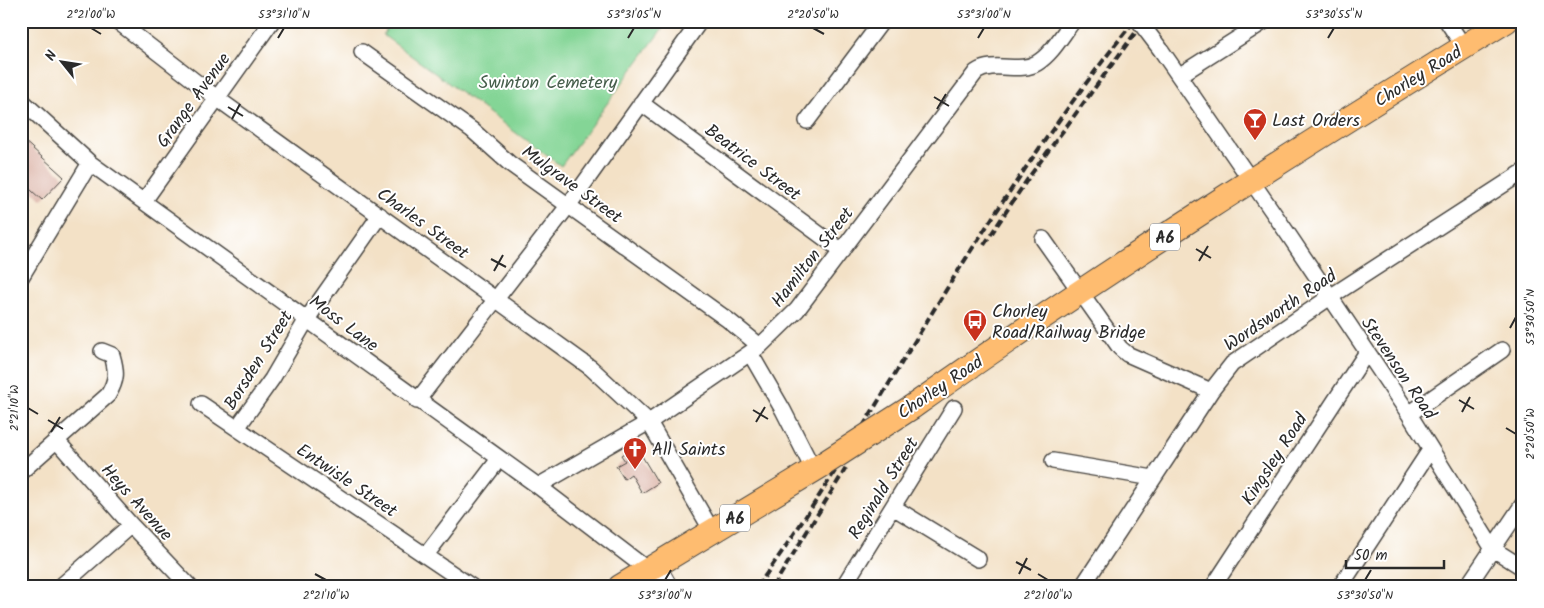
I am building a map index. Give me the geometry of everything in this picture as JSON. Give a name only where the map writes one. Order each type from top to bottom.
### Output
[{"type":"main road","name":"Chorley Road","points":[[652,568],[818,468],[912,407],[1080,292],[1250,181],[1506,21]]},
{"type":"main road","name":"A6","points":[[620,587],[652,568]]},
{"type":"street","name":"Charles Street","points":[[117,21],[218,99],[591,368],[649,422],[712,531]]},
{"type":"street","name":"Grange Avenue","points":[[144,201],[272,21]]},
{"type":"street","points":[[417,401],[568,206],[700,21]]},
{"type":"street","points":[[807,121],[882,21]]},
{"type":"street","name":"Hamilton Street","points":[[538,486],[649,422],[755,350],[797,310],[976,72],[986,66],[1025,67],[1036,63],[1050,52],[1073,21]]},
{"type":"street","name":"Stevenson Road","points":[[1139,21],[1180,76],[1409,414],[1493,549],[1523,568]]},
{"type":"street","points":[[1180,76],[1266,21]]},
{"type":"street","points":[[1447,21],[1464,47]]},
{"type":"street","name":"Mulgrave Street","points":[[365,60],[472,130],[509,163],[728,320],[755,350],[783,410],[818,468]]},
{"type":"street","name":"Moss Lane","points":[[21,100],[90,163],[307,319],[417,401],[652,568]]},
{"type":"street","name":"Beatrice Street","points":[[641,103],[842,251]]},
{"type":"street","points":[[21,277],[90,163]]},
{"type":"street","name":"Wordsworth Road","points":[[1082,587],[1211,391],[1232,364],[1523,172]]},
{"type":"street","name":"Borsden Street","points":[[237,428],[272,379],[307,319],[380,215]]},
{"type":"street","points":[[1043,240],[1120,348],[1127,354],[1211,391]]},
{"type":"street","points":[[23,470],[108,395],[115,384],[117,372],[110,350]]},
{"type":"street","points":[[1409,414],[1502,350]]},
{"type":"street","name":"Kingsley Road","points":[[1213,587],[1367,352]]},
{"type":"street","name":"Entwisle Street","points":[[201,404],[472,587]]},
{"type":"street","name":"Reginald Street","points":[[843,587],[954,408]]},
{"type":"street","name":"Heys Avenue","points":[[57,442],[131,525],[190,587]]},
{"type":"street","points":[[1340,587],[1430,450]]},
{"type":"street","points":[[426,555],[499,459]]},
{"type":"street","points":[[1053,461],[1153,478]]},
{"type":"street","points":[[1467,587],[1523,504]]},
{"type":"street","points":[[893,506],[978,559]]},
{"type":"street","points":[[60,587],[131,525]]},
{"type":"street","points":[[652,568],[668,587]]},
{"type":"green space","name":"Swinton Cemetery","points":[[393,21],[668,21],[561,166],[383,35]]},
{"type":"building","points":[[21,138],[64,177],[42,200],[21,181]]},
{"type":"building","name":"All Saints","points":[[636,446],[658,483],[642,493],[631,474],[624,479],[616,466],[625,461],[621,455]]},
{"type":"railway","points":[[757,587],[825,487],[953,278],[1002,203],[1079,93],[1134,21]]},
{"type":"railway","points":[[984,245],[1029,177],[1144,21]]},
{"type":"railway","points":[[773,587],[846,468]]},
{"type":"place","name":"Last Orders","points":[[1255,141]]},
{"type":"place","name":"Chorley Road/Railway Bridge","points":[[975,342]]},
{"type":"place","name":"All Saints","points":[[635,470]]}]
